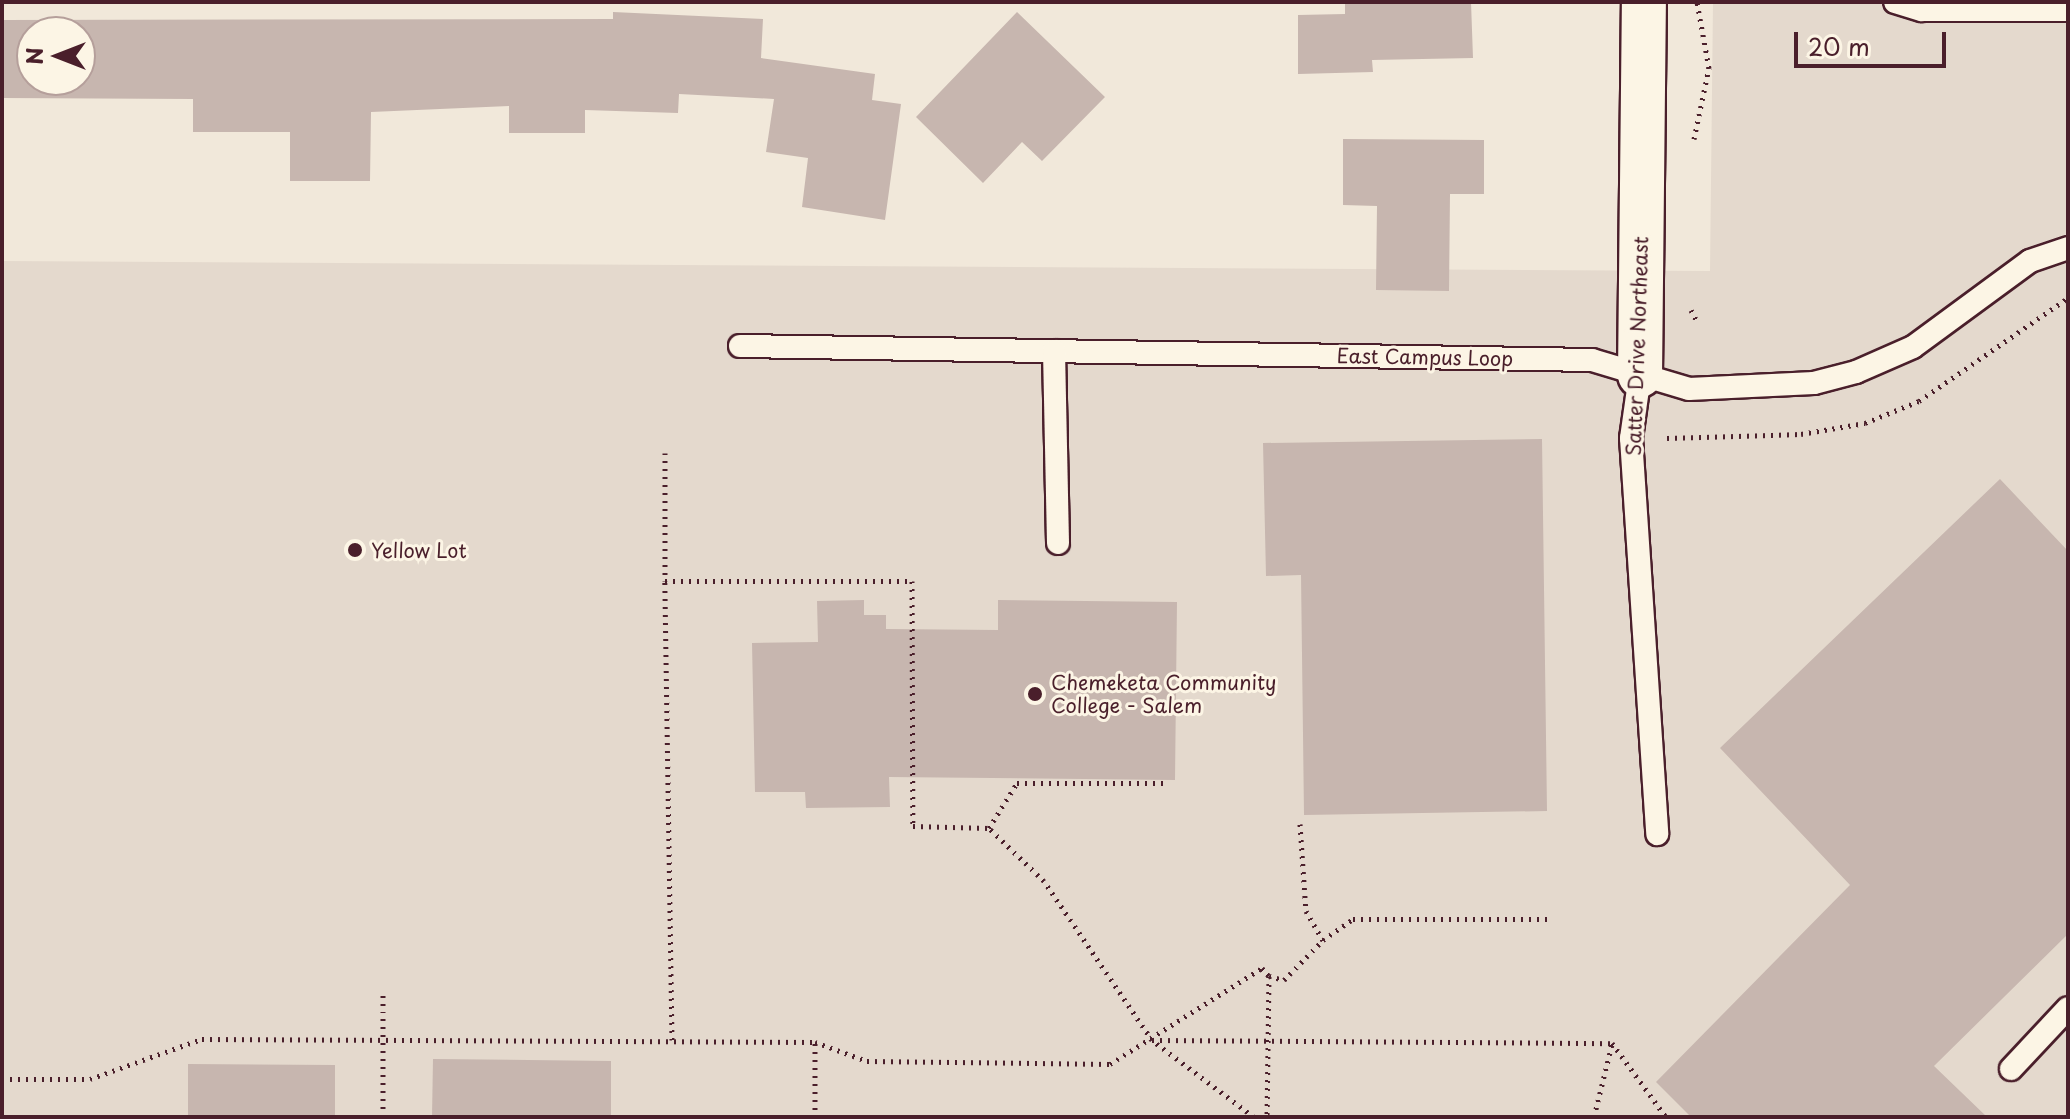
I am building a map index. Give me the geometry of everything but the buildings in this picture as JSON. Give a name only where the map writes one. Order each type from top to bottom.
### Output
[{"type":"street","name":"Satter Drive Northeast","points":[[1640,375],[1644,2]]},
{"type":"lane","points":[[1895,2],[1922,10],[2068,10]]},
{"type":"lane","name":"East Campus Loop","points":[[740,346],[1592,360],[1689,389],[1814,383],[1856,372],[1913,347],[2030,261],[2068,248]]},
{"type":"lane","points":[[1054,351],[1058,543]]},
{"type":"lane","name":"Satter Drive Northeast","points":[[1640,375],[1631,438],[1657,834]]},
{"type":"lane","points":[[2011,1069],[2068,1008]]},
{"type":"path","points":[[665,453],[672,1040]]},
{"type":"path","points":[[665,581],[912,581],[913,826],[989,828],[1044,881],[1152,1040],[1254,1117]]},
{"type":"path","points":[[989,828],[1017,783],[1166,783]]},
{"type":"path","points":[[1300,824],[1306,911],[1323,940]]},
{"type":"path","points":[[2,1079],[90,1079],[202,1039],[815,1042],[867,1061],[1110,1064],[1262,968],[1269,976],[1284,980],[1323,940],[1353,919],[1552,919]]},
{"type":"path","points":[[1267,1117],[1269,976]]},
{"type":"path","points":[[383,995],[383,1117]]},
{"type":"path","points":[[1152,1040],[1612,1043]]},
{"type":"path","points":[[815,1042],[815,1117]]},
{"type":"path","points":[[1594,1117],[1612,1043]]},
{"type":"path","points":[[1612,1043],[1666,1117]]},
{"type":"shaded area","name":"Chemeketa Community College - Salem","points":[[1713,2],[2068,2],[2068,1117],[2,1117],[2,261],[1710,271]]},
{"type":"place","name":"Yellow Lot","points":[[355,550]]},
{"type":"place","name":"Chemeketa Community College - Salem","points":[[1035,694]]}]
